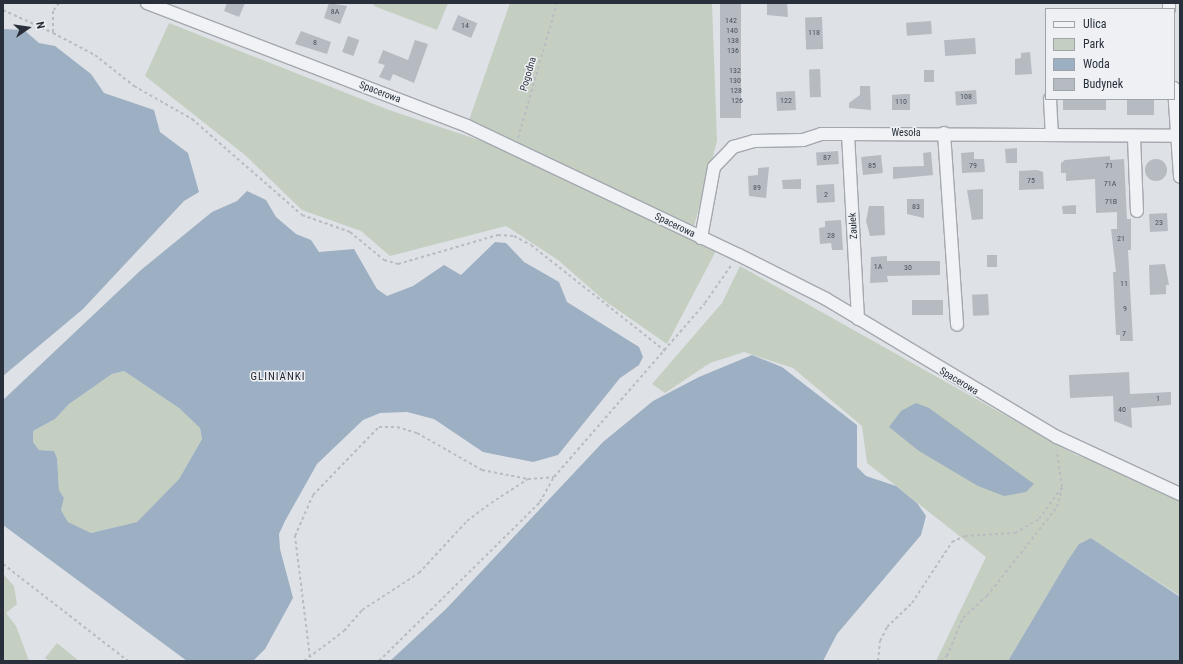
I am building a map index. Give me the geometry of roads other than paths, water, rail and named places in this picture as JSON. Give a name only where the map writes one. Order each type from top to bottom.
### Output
[{"type":"street","name":"Spacerowa","points":[[148,3],[467,126],[739,255],[858,319],[1057,437],[1180,494]]},
{"type":"street","points":[[1175,98],[1179,136],[1180,177]]},
{"type":"street","points":[[1050,100],[1052,135]]},
{"type":"street","points":[[944,133],[957,325]]},
{"type":"street","name":"Wesoła","points":[[701,238],[714,167],[732,147],[754,141],[848,134],[944,133],[1179,136]]},
{"type":"street","name":"Zaułek","points":[[848,134],[858,319]]},
{"type":"street","points":[[1134,136],[1137,211]]},
{"type":"water","points":[[3,29],[24,30],[39,43],[55,46],[91,74],[104,93],[154,110],[160,132],[188,153],[199,192],[184,201],[83,309],[3,376]]},
{"type":"water","points":[[247,191],[266,200],[276,217],[296,234],[311,240],[319,252],[354,249],[377,289],[387,296],[413,286],[444,265],[461,275],[495,242],[506,243],[524,262],[559,282],[567,302],[639,347],[643,357],[639,365],[620,378],[558,455],[533,462],[483,452],[434,419],[407,412],[380,413],[363,420],[317,464],[279,534],[280,549],[293,598],[265,649],[253,661],[187,661],[3,525],[3,400],[141,270],[212,212],[237,201]],"holes":[[[124,371],[179,408],[200,428],[202,439],[179,479],[137,522],[91,533],[68,522],[61,510],[64,498],[59,490],[57,458],[54,451],[39,450],[33,442],[33,431],[55,419],[69,404],[112,374]]]},
{"type":"water","points":[[752,355],[782,367],[857,425],[857,467],[866,476],[896,486],[917,503],[926,516],[921,535],[837,634],[823,661],[390,661],[446,609],[603,442],[653,401],[699,377]]},
{"type":"water","points":[[916,403],[929,408],[1034,484],[1026,492],[1004,496],[978,486],[919,451],[889,427],[901,411]]},
{"type":"water","points":[[1091,538],[1180,597],[1180,661],[1008,661],[1068,560],[1079,544]]},
{"type":"district","name":"GLINIANKI","points":[[278,377]]}]
